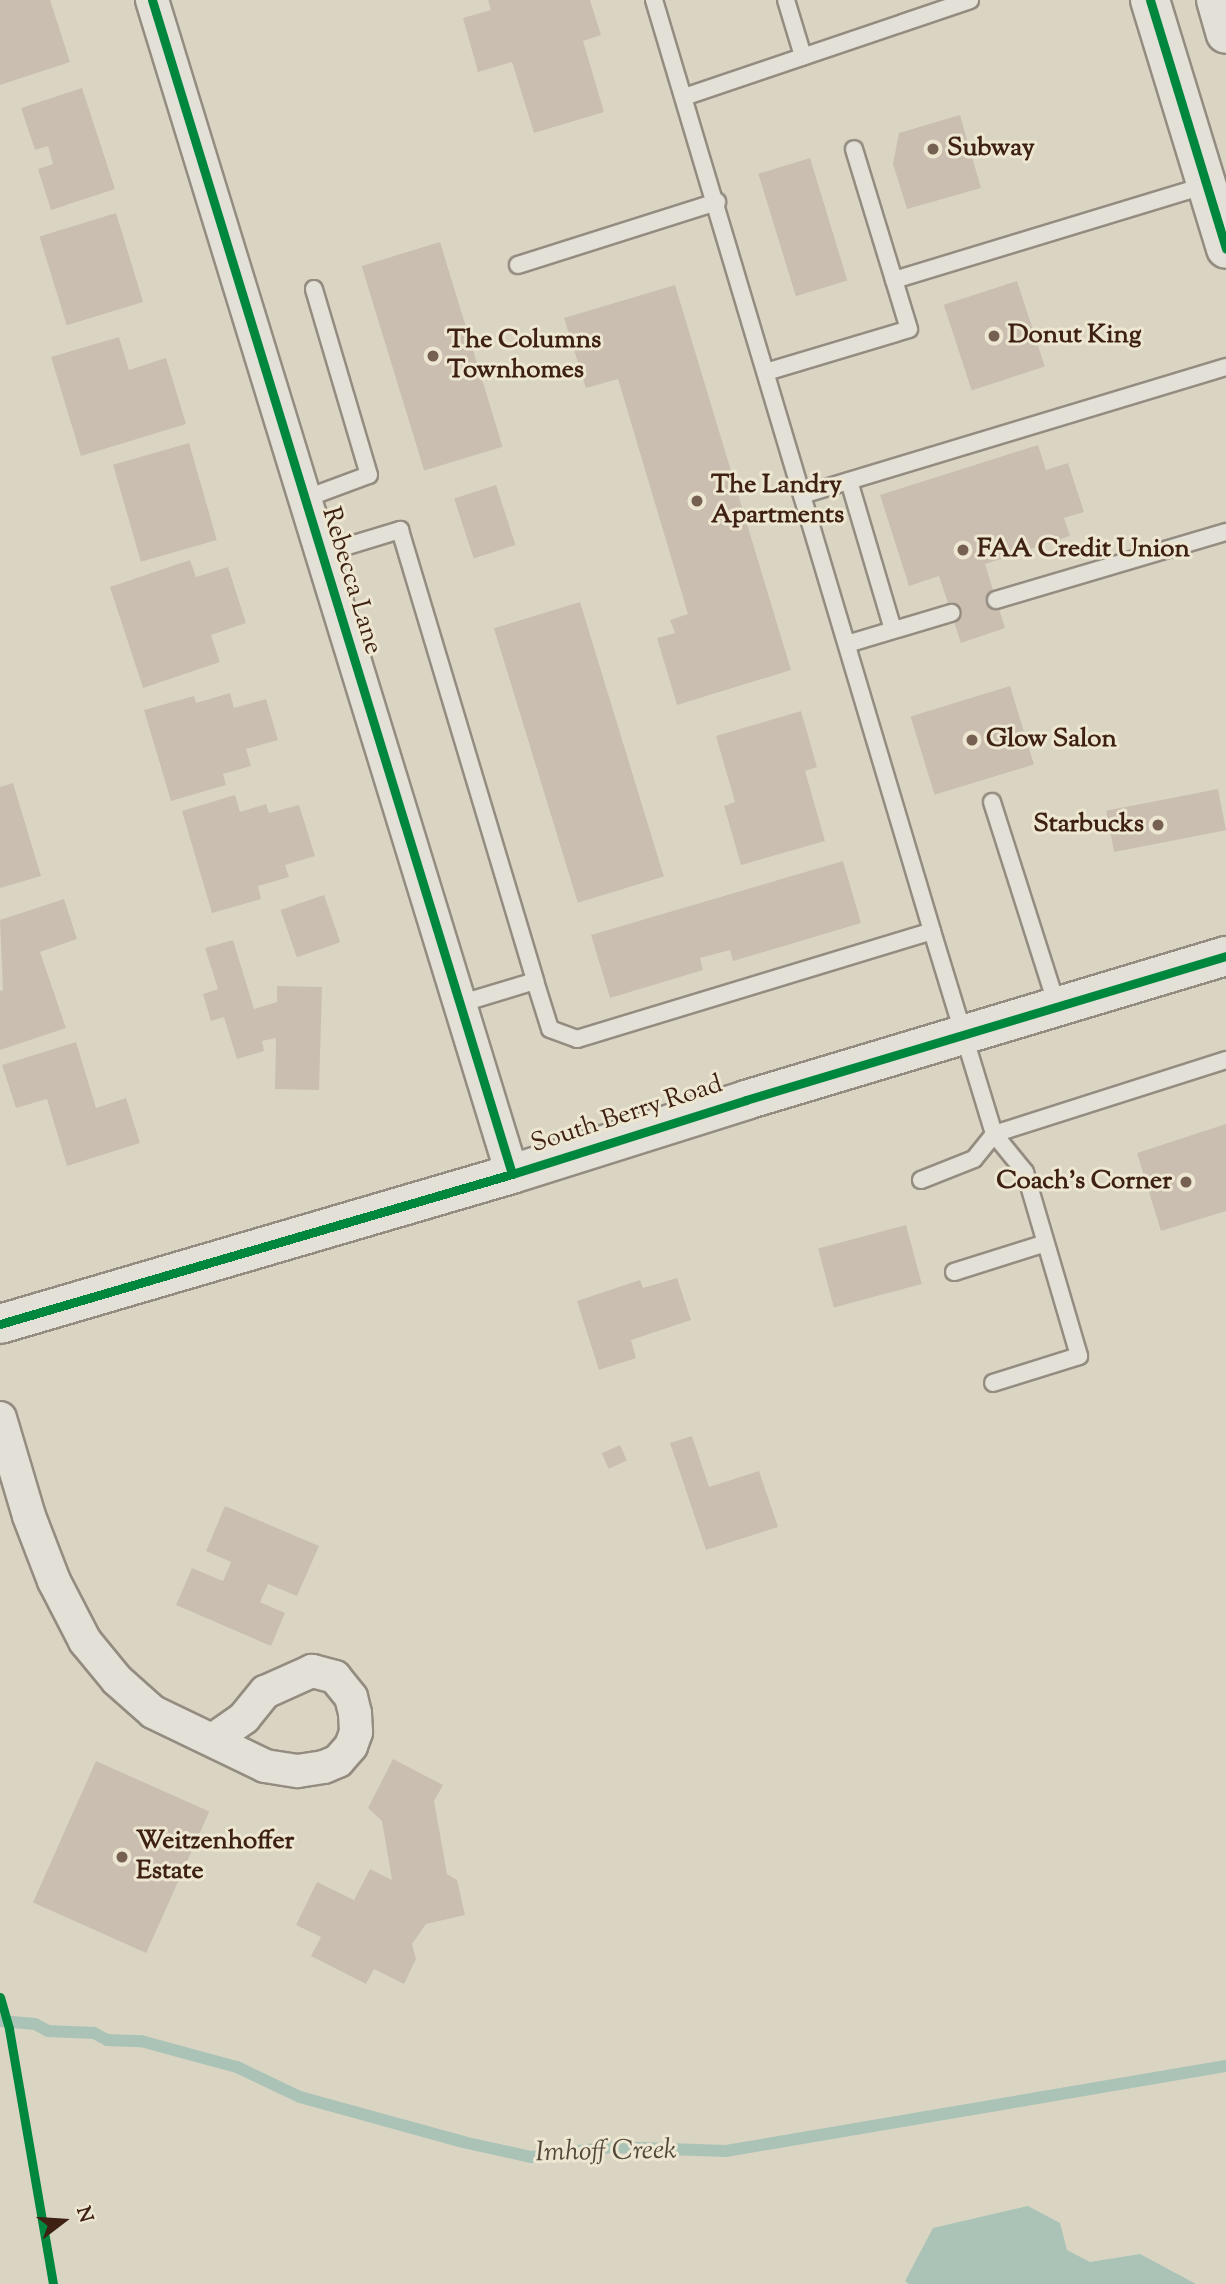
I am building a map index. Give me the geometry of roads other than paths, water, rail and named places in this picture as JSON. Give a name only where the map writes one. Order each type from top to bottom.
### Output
[{"type":"street","name":"Rebecca Lane","points":[[152,0],[512,1174]]},
{"type":"street","points":[[1150,0],[1226,249]]},
{"type":"street","points":[[1216,0],[1226,34]]},
{"type":"street","name":"South Berry Road","points":[[0,1324],[512,1174],[1226,956]]},
{"type":"street","points":[[0,1418],[29,1516],[49,1570],[85,1641],[117,1680],[153,1712],[190,1732],[213,1740]]},
{"type":"lane","points":[[654,0],[717,202],[994,1134],[1025,1172],[1079,1356],[993,1383]]},
{"type":"lane","points":[[786,0],[803,57]]},
{"type":"lane","points":[[684,97],[970,0]]},
{"type":"lane","points":[[766,372],[909,329],[854,149]]},
{"type":"lane","points":[[894,280],[1206,185]]},
{"type":"lane","points":[[518,265],[717,202]]},
{"type":"lane","points":[[304,499],[369,475],[314,289]]},
{"type":"lane","points":[[802,495],[1226,367]]},
{"type":"lane","points":[[849,481],[893,630]]},
{"type":"lane","points":[[321,554],[400,530],[550,1028],[577,1039],[932,931]]},
{"type":"lane","points":[[996,600],[1226,532]]},
{"type":"lane","points":[[847,644],[951,613]]},
{"type":"lane","points":[[992,802],[1058,1007]]},
{"type":"lane","points":[[459,1004],[535,981]]},
{"type":"lane","points":[[921,1180],[974,1159],[994,1134],[1226,1060]]},
{"type":"lane","points":[[954,1272],[1046,1243]]},
{"type":"waterway","name":"Imhoff Creek","points":[[0,2021],[35,2024],[48,2031],[94,2033],[107,2040],[141,2041],[237,2067],[300,2097],[463,2142],[531,2157],[611,2147],[726,2151],[1226,2066]]},
{"type":"place","name":"Subway","points":[[933,149]]},
{"type":"place","name":"Donut King","points":[[994,336]]},
{"type":"place","name":"The Columns Townhomes","points":[[433,356]]},
{"type":"place","name":"The Landry Apartments","points":[[697,501]]},
{"type":"place","name":"FAA Credit Union","points":[[963,550]]},
{"type":"place","name":"Glow Salon","points":[[972,740]]},
{"type":"place","name":"Starbucks","points":[[1158,825]]},
{"type":"place","name":"Coach's Corner","points":[[1186,1182]]},
{"type":"place","name":"Weitzenhoffer Estate","points":[[122,1857]]}]
